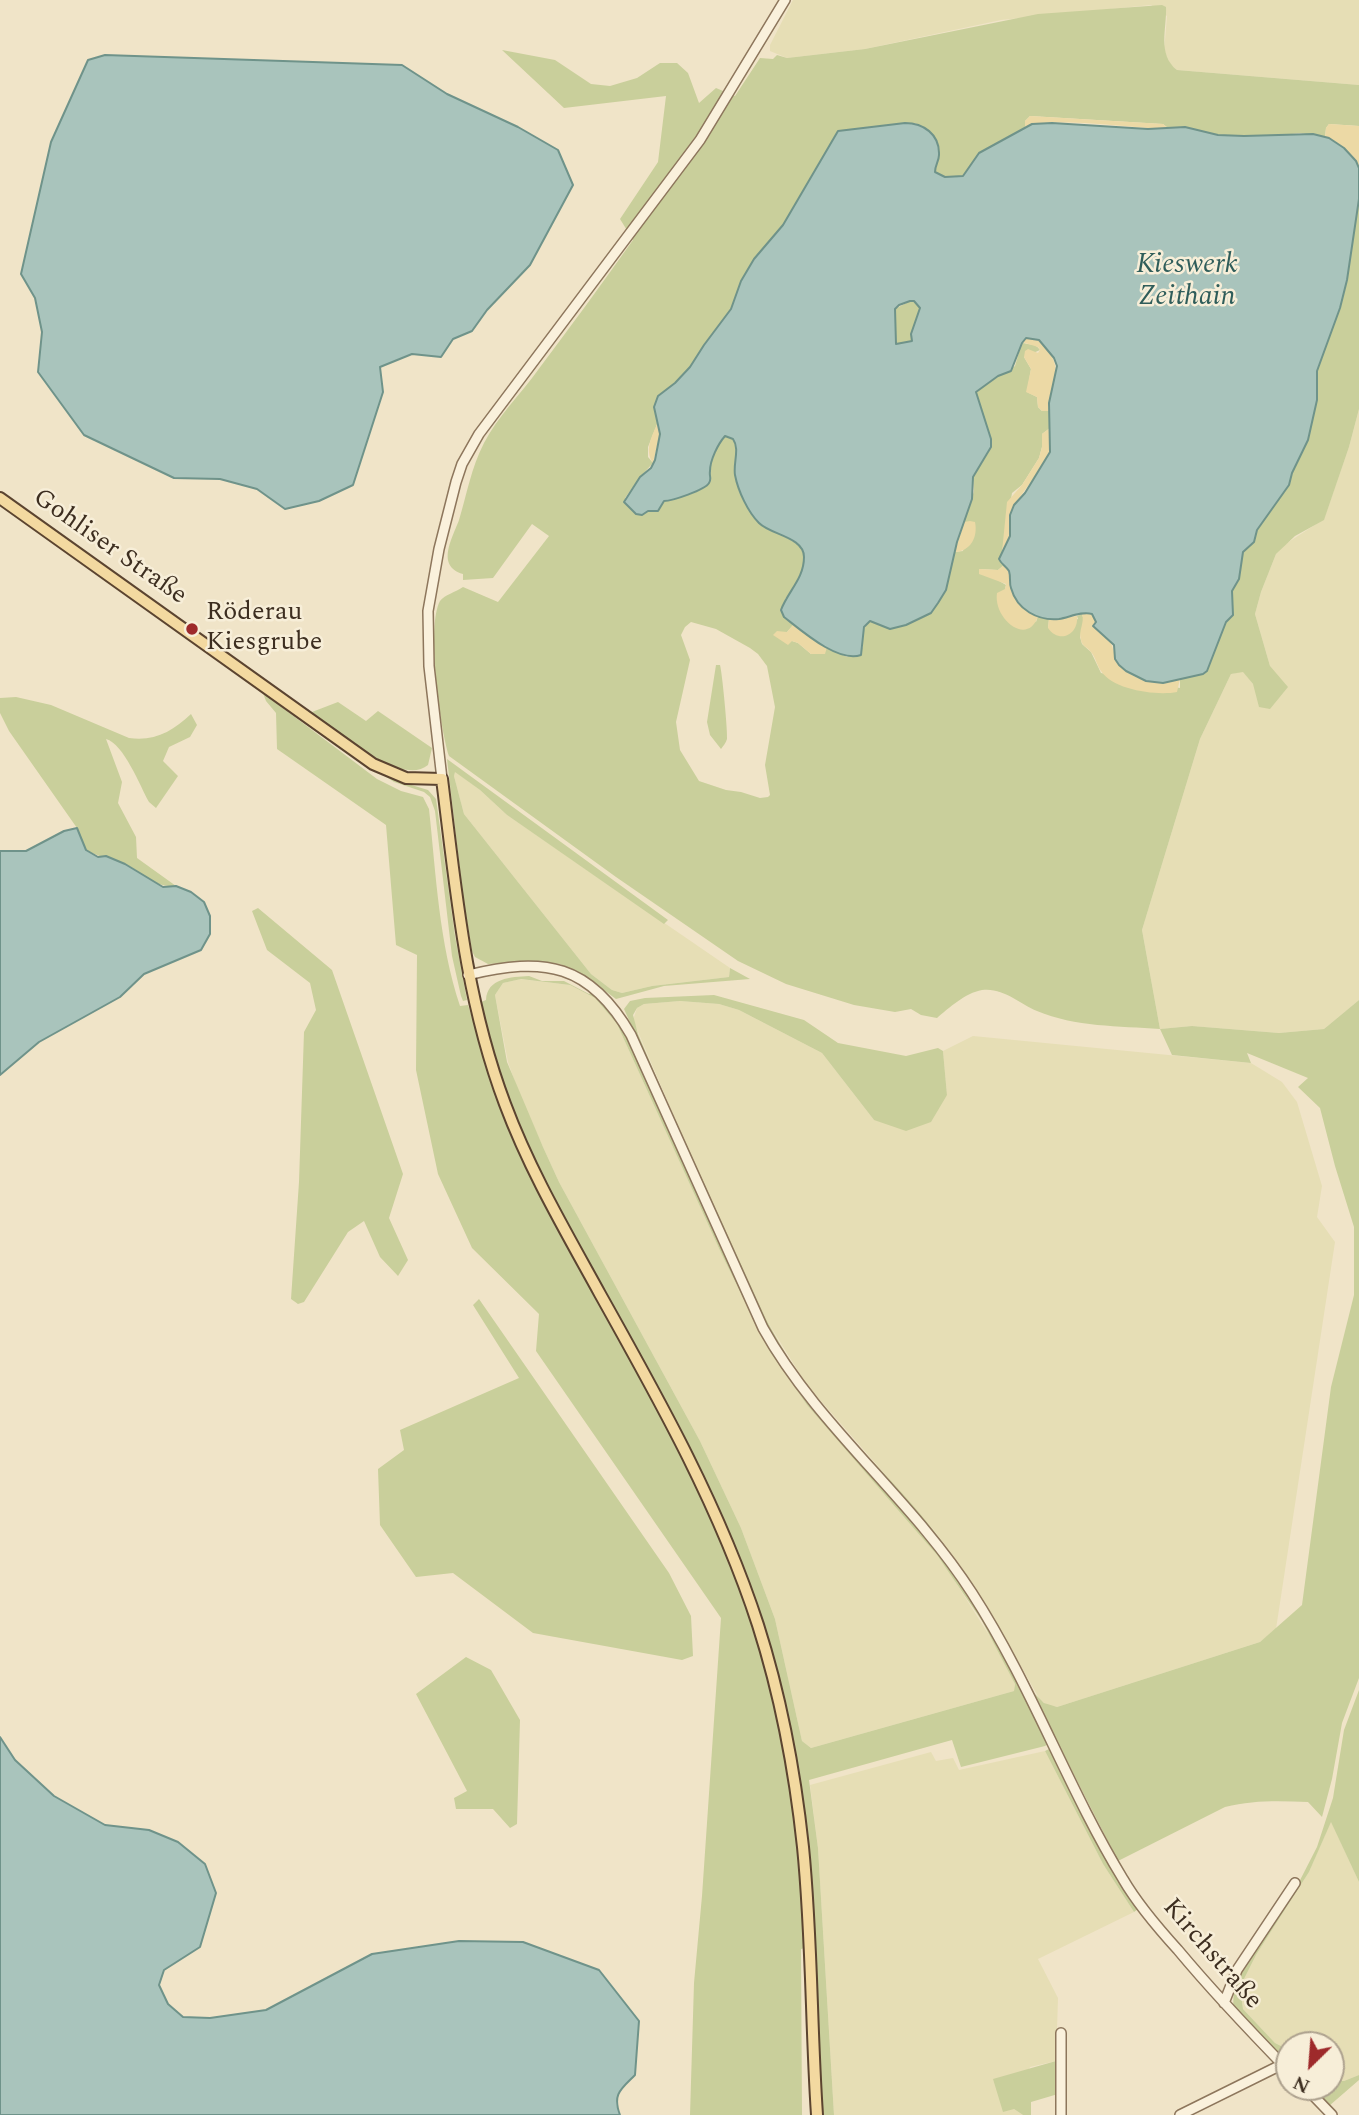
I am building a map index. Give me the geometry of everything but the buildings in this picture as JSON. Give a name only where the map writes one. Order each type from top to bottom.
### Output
[{"type":"main road","name":"Gohliser Straße","points":[[0,498],[373,764],[406,778],[442,779]]},
{"type":"main road","points":[[442,779],[468,975],[490,1063],[526,1153],[551,1204],[684,1449],[724,1534],[758,1627],[784,1726],[803,1849],[817,2115]]},
{"type":"street","points":[[442,779],[430,679],[428,611],[439,549],[462,464],[484,426],[700,140],[785,0]]},
{"type":"street","name":"Kirchstraße","points":[[468,975],[522,966],[549,967],[581,978],[614,1007],[631,1035],[728,1253],[775,1349],[800,1387],[920,1524],[972,1593],[1021,1679],[1112,1861],[1133,1895],[1224,2003],[1275,2056]]},
{"type":"street","points":[[1224,2003],[1237,1970],[1295,1883]]},
{"type":"street","points":[[1060,2033],[1061,2115]]},
{"type":"street","points":[[1180,2115],[1275,2073]]},
{"type":"street","points":[[1318,2101],[1332,2115]]},
{"type":"shaded area","points":[[793,0],[1359,0],[1359,85],[1177,70],[1164,52],[1167,16],[1151,5],[1001,20],[865,49],[787,58],[770,51],[770,45]]},
{"type":"shaded area","points":[[1359,409],[1359,1000],[1324,1029],[1279,1033],[1192,1026],[1160,1029],[1142,930],[1200,739],[1231,674],[1243,671],[1253,684],[1270,666],[1255,614],[1261,592],[1276,554],[1284,545],[1324,519]]},
{"type":"shaded area","points":[[455,771],[507,815],[730,968],[729,977],[652,986],[622,993],[612,990],[591,974],[464,814]]},
{"type":"shaded area","points":[[520,979],[570,985],[595,998],[617,1024],[722,1255],[770,1352],[807,1405],[946,1567],[999,1651],[1015,1684],[1014,1691],[811,1748],[802,1741],[775,1619],[741,1528],[700,1441],[559,1182],[521,1099],[508,1062],[495,995],[503,983]]},
{"type":"shaded area","points":[[680,1001],[719,1004],[739,1010],[822,1053],[874,1120],[947,1095],[943,1051],[973,1036],[1251,1063],[1282,1082],[1297,1102],[1322,1186],[1317,1217],[1335,1242],[1276,1629],[1260,1642],[1057,1707],[1049,1706],[1040,1700],[992,1615],[957,1561],[933,1529],[806,1384],[766,1319],[684,1140],[633,1020],[637,1008],[644,1004]]},
{"type":"shaded area","points":[[1045,1751],[1103,1864],[1134,1912],[1038,1959],[1058,1998],[1056,2061],[1030,2067],[1014,2109],[1023,2115],[834,2115],[818,1848],[810,1785],[931,1752],[936,1761],[953,1758],[959,1770]]},
{"type":"shaded area","points":[[1331,1821],[1359,1882],[1359,2075],[1345,2081],[1345,2031],[1275,2031],[1275,2043],[1243,2009],[1240,1987],[1256,1955],[1309,1872]]},
{"type":"green space","points":[[1162,5],[1166,7],[1165,49],[1171,64],[1177,70],[1359,85],[1359,126],[1329,124],[1325,137],[1300,133],[1275,136],[1218,135],[1185,127],[1169,129],[1163,124],[1030,116],[1025,121],[1025,128],[979,153],[963,176],[945,177],[935,172],[938,160],[930,131],[915,123],[838,131],[783,225],[754,259],[741,281],[731,309],[690,367],[658,396],[654,407],[658,422],[648,447],[648,457],[653,463],[625,498],[631,510],[639,514],[658,511],[664,501],[687,495],[710,478],[712,461],[719,445],[725,436],[733,439],[736,450],[736,477],[749,509],[762,525],[797,544],[804,555],[802,573],[785,599],[784,617],[794,624],[787,632],[792,641],[811,654],[824,654],[827,647],[847,657],[863,647],[863,633],[870,621],[946,590],[955,552],[963,551],[967,522],[964,522],[974,491],[973,477],[991,447],[976,391],[1015,366],[1022,342],[1034,345],[1040,350],[1024,357],[1031,369],[1027,392],[1037,397],[1038,407],[1042,411],[1050,411],[1050,428],[1042,434],[1039,458],[1022,485],[1012,493],[999,559],[1004,565],[998,570],[979,569],[1006,585],[1005,589],[1036,622],[1038,616],[1049,619],[1048,628],[1078,619],[1077,616],[1082,614],[1082,644],[1091,652],[1101,673],[1180,688],[1180,679],[1207,671],[1226,621],[1233,615],[1232,591],[1239,579],[1243,552],[1254,542],[1257,530],[1289,485],[1308,440],[1317,371],[1340,308],[1347,280],[1359,199],[1359,409],[1324,520],[1295,536],[1276,554],[1255,614],[1270,666],[1288,687],[1270,709],[1259,707],[1253,684],[1243,672],[1231,674],[1200,739],[1142,930],[1160,1029],[1066,1020],[1037,1011],[1004,993],[990,990],[969,994],[937,1018],[921,1015],[911,1009],[895,1012],[854,1005],[786,984],[738,961],[449,756],[442,723],[434,654],[436,614],[440,601],[463,587],[498,602],[549,536],[532,524],[493,578],[463,580],[463,574],[450,565],[448,550],[472,471],[496,424],[633,240],[620,219],[658,162],[666,96],[564,108],[502,50],[555,60],[591,84],[610,86],[637,78],[660,63],[677,63],[688,73],[699,103],[716,88],[735,96],[760,58],[773,59],[777,55],[787,58],[865,49],[1038,14]],"holes":[[[691,622],[716,629],[750,648],[767,666],[775,707],[765,765],[770,795],[768,797],[760,798],[699,781],[680,750],[676,722],[690,660],[681,635]]]},
{"type":"green space","points":[[914,301],[920,308],[911,334],[912,341],[895,344],[895,309]]},
{"type":"green space","points":[[716,665],[720,665],[721,670],[727,726],[727,739],[721,749],[710,735],[707,722]]},
{"type":"green space","points":[[263,693],[377,779],[401,791],[423,797],[429,809],[447,958],[460,1006],[468,1005],[501,1107],[704,1498],[738,1582],[764,1661],[787,1760],[796,1821],[805,1948],[801,1949],[802,2115],[690,2115],[694,1983],[721,1618],[536,1351],[539,1314],[472,1248],[438,1174],[416,1070],[417,955],[396,945],[386,825],[277,749],[276,713]]},
{"type":"green space","points":[[16,697],[51,705],[129,738],[138,739],[163,734],[191,714],[197,725],[190,737],[169,747],[163,761],[178,776],[156,808],[149,802],[125,757],[113,742],[106,739],[122,782],[118,803],[136,837],[137,858],[176,886],[161,884],[131,867],[86,850],[77,828],[9,731],[0,713],[0,698]]},
{"type":"green space","points":[[338,702],[366,721],[378,711],[432,748],[428,765],[416,770],[402,769],[385,763],[368,754],[312,712]]},
{"type":"green space","points":[[352,754],[395,780],[428,790],[436,799],[455,936],[467,1000],[463,1001],[461,996],[452,956],[435,811],[430,797],[424,792],[394,782]]},
{"type":"green space","points":[[447,759],[668,920],[664,924],[507,815],[455,772],[464,814],[591,974],[612,990],[622,993],[652,986],[729,977],[730,968],[750,979],[664,986],[616,999],[582,974],[560,964],[536,961],[488,964],[475,957],[463,897]]},
{"type":"green space","points":[[258,908],[332,970],[403,1174],[389,1218],[408,1260],[398,1276],[380,1257],[364,1221],[348,1232],[304,1302],[298,1304],[291,1299],[299,1182],[304,1032],[316,1010],[310,983],[267,950],[252,911]]},
{"type":"green space","points":[[529,976],[542,981],[564,981],[589,994],[592,992],[619,1023],[731,1270],[777,1361],[818,1416],[910,1517],[945,1562],[993,1638],[1048,1744],[961,1767],[952,1740],[809,1780],[818,1848],[834,2115],[822,2115],[815,1947],[801,1796],[728,1532],[689,1448],[550,1192],[511,1106],[496,1063],[481,1002],[486,1000],[487,993],[495,983],[508,978]],"holes":[[[521,979],[570,985],[595,998],[617,1024],[722,1255],[770,1352],[807,1405],[937,1555],[982,1621],[1015,1684],[1014,1691],[811,1748],[802,1741],[775,1619],[741,1528],[700,1441],[559,1182],[507,1062],[495,995],[503,983]]]},
{"type":"green space","points":[[714,995],[804,1020],[838,1043],[906,1056],[938,1048],[943,1051],[947,1095],[931,1122],[906,1131],[874,1120],[822,1053],[739,1010],[719,1004],[680,1001],[644,1004],[637,1008],[633,1015],[638,1034],[668,1104],[766,1319],[784,1351],[820,1401],[919,1512],[949,1550],[988,1610],[1035,1694],[1044,1703],[1057,1707],[1260,1642],[1302,1605],[1331,1387],[1354,1295],[1354,1227],[1320,1108],[1298,1087],[1308,1078],[1247,1053],[1251,1063],[1172,1055],[1160,1029],[1192,1026],[1279,1033],[1324,1029],[1359,1000],[1359,1678],[1342,1723],[1322,1817],[1308,1802],[1266,1802],[1225,1807],[1118,1861],[990,1616],[804,1386],[764,1319],[624,1009],[630,1001],[645,998]]},
{"type":"green space","points":[[479,1299],[669,1573],[691,1616],[693,1656],[682,1660],[533,1633],[453,1573],[416,1577],[380,1525],[378,1469],[404,1450],[400,1430],[519,1378],[473,1305]]},
{"type":"green space","points":[[466,1657],[491,1670],[520,1720],[517,1824],[510,1828],[493,1809],[456,1809],[454,1798],[467,1791],[416,1694]]},
{"type":"green space","points":[[1359,1690],[1359,1882],[1331,1822],[1309,1872],[1256,1955],[1240,1987],[1243,2009],[1275,2043],[1275,2052],[1233,2008],[1234,1986],[1241,1969],[1296,1888],[1317,1847],[1333,1798],[1344,1730]]},
{"type":"green space","points":[[1051,1748],[1108,1862],[1138,1909],[1134,1912],[1103,1864],[1045,1751]]},
{"type":"green space","points":[[1056,2061],[1058,2094],[1031,2102],[1031,2115],[1023,2115],[1014,2109],[1003,2112],[993,2079]]},
{"type":"green space","points":[[1359,2075],[1359,2080],[1345,2092],[1345,2081]]},
{"type":"sand","points":[[1030,116],[1163,124],[1169,129],[1072,123],[1037,124],[1025,128],[1025,121]]},
{"type":"sand","points":[[1329,124],[1359,126],[1359,166],[1344,148],[1325,137]]},
{"type":"sand","points":[[1033,337],[1046,348],[1055,364],[1050,411],[1042,411],[1038,407],[1037,397],[1026,392],[1031,369],[1024,357],[1025,351],[1028,349],[1038,353],[1040,350],[1022,342]]},
{"type":"sand","points":[[658,422],[660,434],[653,463],[649,448]]},
{"type":"sand","points":[[1050,428],[1049,457],[1014,505],[1009,526],[1010,536],[1002,552],[1007,502],[1022,485],[1039,458],[1042,434]]},
{"type":"sand","points":[[964,522],[975,522],[974,538],[965,549],[955,552]]},
{"type":"sand","points":[[1004,565],[1017,601],[1038,616],[1027,629],[1012,626],[1000,612],[997,593],[1005,589],[1006,584],[979,574],[979,569],[998,570]]},
{"type":"sand","points":[[1089,612],[1096,619],[1095,628],[1109,640],[1122,668],[1136,677],[1154,682],[1180,679],[1177,692],[1136,690],[1107,678],[1093,654],[1082,642],[1082,614]]},
{"type":"sand","points":[[1077,616],[1075,628],[1067,635],[1057,636],[1048,628],[1049,619]]},
{"type":"sand","points":[[794,624],[827,647],[825,654],[811,654],[798,643],[792,641],[788,645],[773,635],[777,631],[787,632]]},
{"type":"water","points":[[105,55],[402,65],[447,94],[518,127],[558,150],[573,185],[530,265],[487,310],[472,331],[453,339],[441,357],[412,354],[380,367],[383,392],[353,485],[319,501],[285,509],[257,489],[220,479],[174,478],[84,435],[38,372],[42,332],[35,298],[21,274],[51,142],[88,60]]},
{"type":"water","name":"Kieswerk Zeithain","points":[[905,123],[918,125],[929,131],[937,141],[939,155],[935,172],[945,177],[963,176],[979,153],[1032,124],[1052,123],[1148,129],[1185,127],[1218,135],[1313,134],[1329,138],[1344,148],[1356,161],[1359,168],[1359,199],[1347,280],[1340,308],[1317,371],[1317,400],[1308,440],[1289,485],[1257,530],[1254,542],[1243,552],[1239,579],[1232,591],[1233,615],[1226,622],[1207,671],[1203,674],[1163,683],[1146,681],[1119,665],[1115,659],[1114,645],[1093,626],[1096,622],[1092,614],[1059,619],[1043,618],[1023,608],[1014,596],[1009,571],[999,559],[1010,536],[1010,515],[1050,452],[1049,403],[1057,366],[1039,340],[1026,338],[1011,371],[998,376],[976,392],[991,439],[991,447],[973,477],[972,499],[957,542],[946,590],[931,613],[906,625],[890,629],[870,621],[864,627],[861,655],[852,656],[831,650],[784,617],[781,610],[799,578],[803,565],[803,550],[793,541],[764,527],[751,513],[736,481],[736,447],[733,439],[725,436],[720,443],[711,462],[710,481],[701,489],[664,501],[658,511],[648,511],[642,515],[636,514],[624,502],[655,460],[660,434],[654,407],[658,396],[690,367],[731,309],[741,281],[754,259],[783,225],[838,131]],"holes":[[[914,301],[920,308],[911,334],[912,341],[896,344],[895,309],[899,305]]]},
{"type":"water","points":[[77,828],[86,850],[98,857],[106,856],[125,864],[163,887],[176,886],[191,892],[204,902],[210,916],[210,934],[201,950],[144,974],[120,997],[39,1042],[0,1075],[0,851],[26,851],[64,831]]},
{"type":"water","points":[[0,1737],[15,1760],[54,1796],[105,1825],[149,1830],[178,1842],[205,1864],[216,1893],[200,1947],[164,1970],[159,1985],[168,2004],[183,2017],[210,2018],[266,2010],[372,1954],[459,1941],[523,1942],[599,1970],[639,2021],[635,2075],[619,2092],[617,2102],[620,2115],[0,2115]]},
{"type":"place","name":"Röderau Kiesgrube","points":[[192,629]]}]
